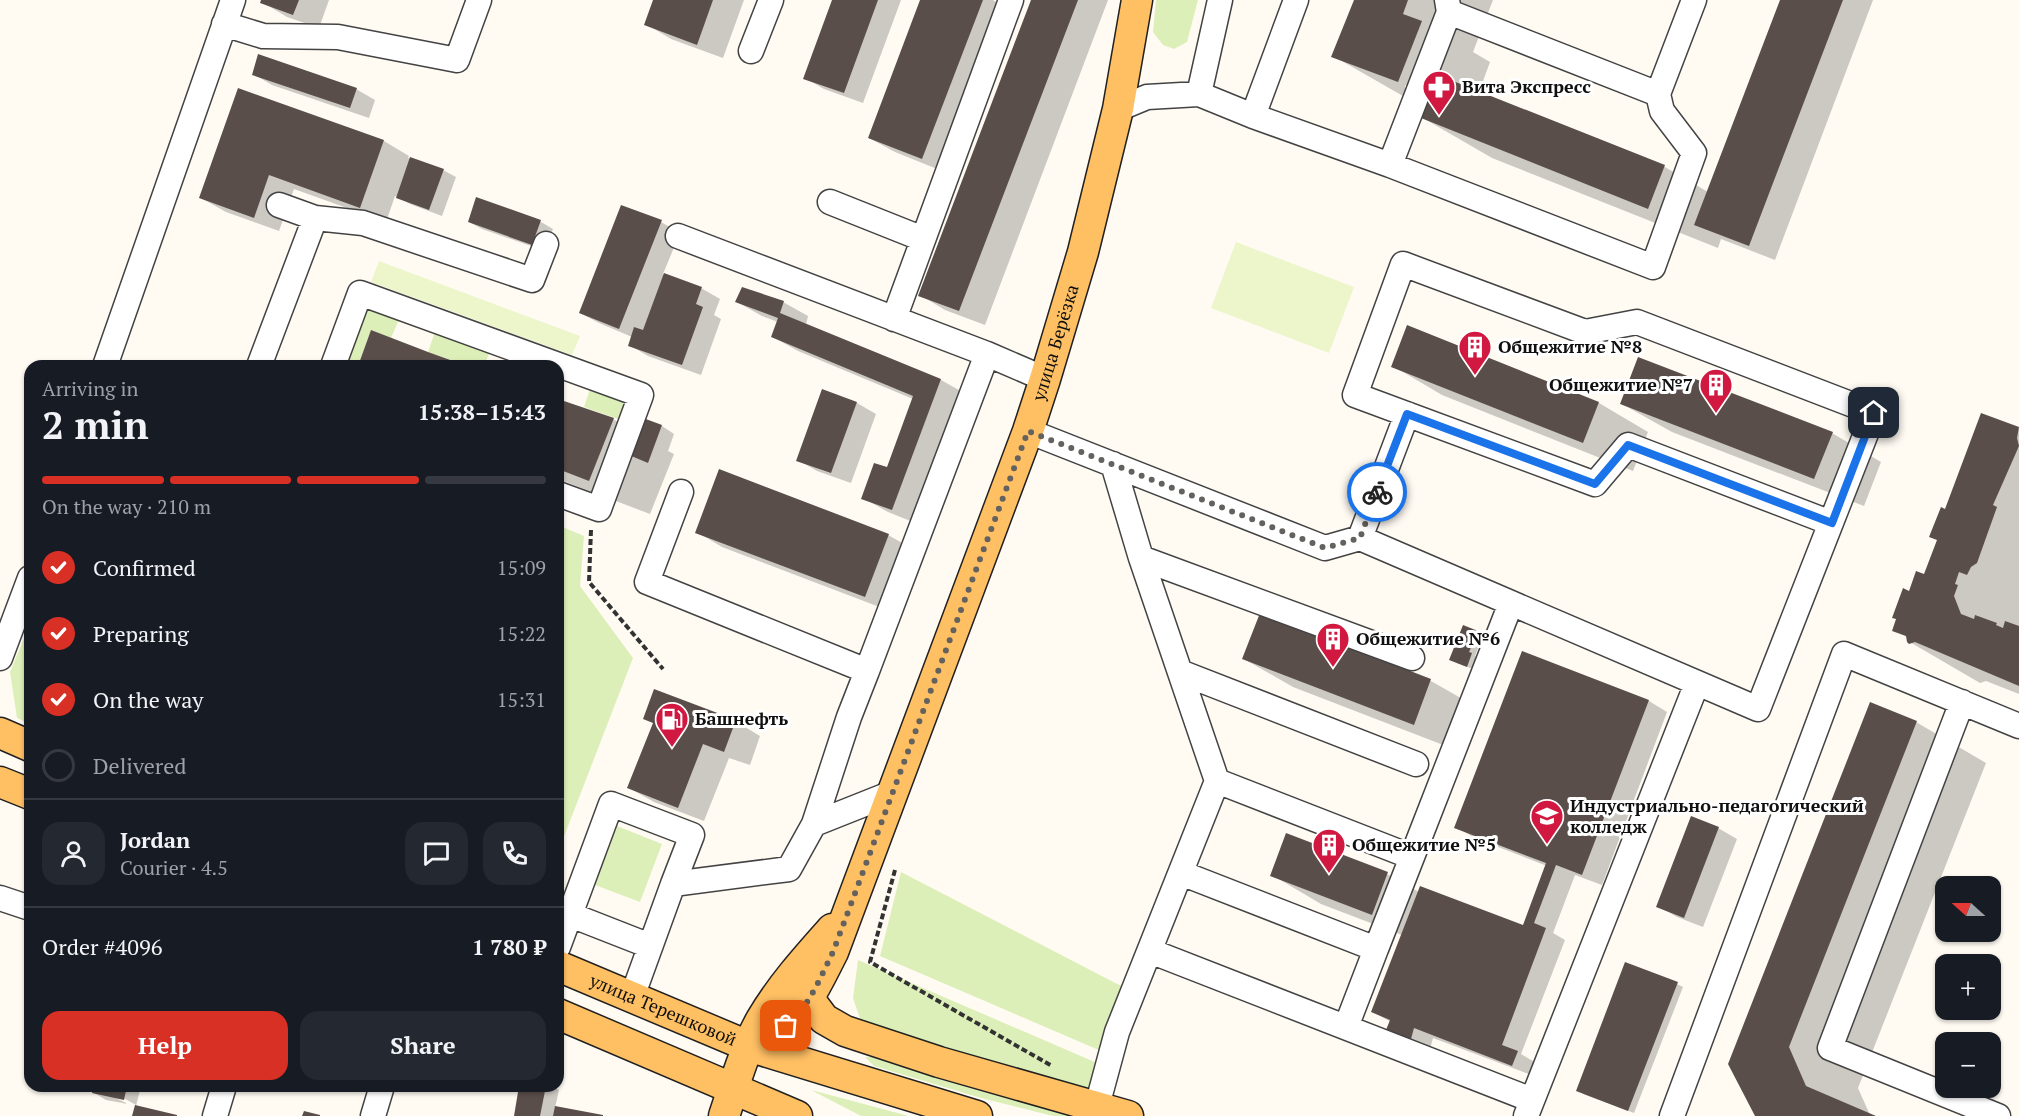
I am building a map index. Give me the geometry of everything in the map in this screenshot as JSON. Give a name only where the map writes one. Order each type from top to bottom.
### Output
[{"type":"main road","name":"улица Берёзка","points":[[748,1046],[776,1033],[795,1018],[809,999],[833,952],[1028,431],[1046,379],[1083,252],[1119,109],[1137,0]]},
{"type":"main road","points":[[0,733],[24,743]]},
{"type":"main road","points":[[0,782],[24,792]]},
{"type":"main road","name":"улица Берёзка","points":[[729,1102],[748,1046],[775,997],[848,910]]},
{"type":"main road","name":"улица Терешковой","points":[[564,969],[748,1046],[977,1116]]},
{"type":"main road","points":[[809,999],[824,1019],[845,1031],[939,1062],[1128,1116]]},
{"type":"main road","points":[[564,1017],[729,1102],[797,1116]]},
{"type":"street","points":[[107,360],[233,0]]},
{"type":"street","points":[[224,24],[263,36],[338,37],[457,60],[479,0]]},
{"type":"street","points":[[752,51],[771,0]]},
{"type":"street","points":[[894,319],[1011,0]]},
{"type":"street","points":[[1199,94],[1220,0]]},
{"type":"street","points":[[1252,116],[1296,0]]},
{"type":"street","points":[[1119,109],[1147,97],[1199,94],[1653,267],[1694,153],[1662,111],[1658,94],[1694,0]]},
{"type":"street","points":[[1390,165],[1448,6],[1658,94]]},
{"type":"street","points":[[830,202],[923,239]]},
{"type":"street","points":[[279,205],[315,218],[363,223],[532,280],[546,244]]},
{"type":"street","points":[[261,360],[315,218]]},
{"type":"street","points":[[678,236],[987,354],[1046,379]]},
{"type":"street","points":[[1028,431],[1325,548],[1360,538],[1758,709],[1832,523],[1874,413],[1637,322],[1585,332],[1403,264],[1354,394],[1595,484],[1628,445],[1832,523]]},
{"type":"street","points":[[335,360],[360,293],[545,360]]},
{"type":"street","points":[[673,884],[789,869],[814,824],[849,717],[987,354]]},
{"type":"street","points":[[564,367],[641,395],[599,509],[564,496]]},
{"type":"street","points":[[1360,538],[1407,414]]},
{"type":"street","points":[[1097,1106],[1117,1032],[1217,781],[1141,558],[1113,464]]},
{"type":"street","points":[[681,492],[647,582],[867,671]]},
{"type":"street","points":[[1141,558],[1413,658]]},
{"type":"street","points":[[0,658],[24,594]]},
{"type":"street","points":[[1346,1027],[1511,603]]},
{"type":"street","points":[[1672,1116],[1844,654],[2019,726]]},
{"type":"street","points":[[1180,672],[1416,764]]},
{"type":"street","points":[[1150,951],[1346,1027],[1529,1108],[1697,683]]},
{"type":"street","points":[[1962,702],[1830,1048],[1998,1116]]},
{"type":"street","points":[[1217,781],[1412,857]]},
{"type":"street","points":[[814,824],[892,793]]},
{"type":"street","points":[[632,998],[692,835],[611,804],[564,913],[650,946]]},
{"type":"street","points":[[1181,873],[1376,949]]},
{"type":"street","points":[[0,898],[24,906]]},
{"type":"street","points":[[215,1116],[222,1092]]},
{"type":"street","points":[[373,1116],[380,1092]]},
{"type":"path","points":[[592,507],[589,582],[663,669]]},
{"type":"path","points":[[895,870],[870,962],[1060,1071]]},
{"type":"green space","points":[[1156,0],[1198,0],[1187,42],[1174,49],[1163,45],[1153,32]]},
{"type":"green space","points":[[1236,242],[1354,287],[1329,353],[1211,308]]},
{"type":"green space","points":[[379,261],[580,336],[572,355],[371,282]]},
{"type":"green space","points":[[367,303],[401,315],[391,338],[371,330],[360,360],[346,360]]},
{"type":"green space","points":[[436,329],[491,349],[486,360],[451,360],[428,352]]},
{"type":"green space","points":[[591,386],[628,400],[621,420],[584,407]]},
{"type":"green space","points":[[564,528],[584,536],[580,586],[633,658],[564,836]]},
{"type":"green space","points":[[24,638],[24,721],[17,718],[10,672]]},
{"type":"green space","points":[[617,826],[662,844],[640,902],[595,885]]},
{"type":"green space","points":[[901,872],[1125,988],[1101,1051],[880,956]]},
{"type":"green space","points":[[858,960],[1104,1066],[1089,1090],[889,1036],[860,1019],[853,998]]},
{"type":"green space","points":[[865,1057],[879,1057],[1102,1116],[1053,1116],[981,1098],[874,1066]]},
{"type":"green space","points":[[811,1090],[909,1116],[861,1116]]},
{"type":"building","points":[[261,0],[299,0],[293,15],[260,3]]},
{"type":"building","points":[[653,0],[713,0],[697,45],[644,25]]},
{"type":"building","points":[[832,0],[878,0],[844,93],[803,79]]},
{"type":"building","points":[[920,0],[983,0],[922,159],[868,138]]},
{"type":"building","points":[[1031,0],[1078,0],[959,311],[918,296]]},
{"type":"building","points":[[1354,0],[1408,0],[1403,14],[1422,21],[1398,82],[1331,57]]},
{"type":"building","points":[[1780,0],[1843,0],[1749,246],[1694,225]]},
{"type":"building","points":[[258,54],[357,88],[350,108],[252,75]]},
{"type":"building","points":[[1438,75],[1665,165],[1648,209],[1421,118]]},
{"type":"building","points":[[238,88],[384,140],[360,208],[269,175],[254,218],[199,198]]},
{"type":"building","points":[[410,157],[444,169],[429,210],[396,198]]},
{"type":"building","points":[[476,197],[541,220],[532,245],[468,222]]},
{"type":"building","points":[[621,205],[662,220],[619,329],[579,313]]},
{"type":"building","points":[[664,273],[702,287],[696,304],[703,307],[682,365],[628,346],[634,327],[643,330]]},
{"type":"building","points":[[742,287],[784,301],[780,313],[941,379],[892,510],[861,499],[874,463],[887,467],[913,396],[771,337],[778,318],[735,302]]},
{"type":"building","name":"Общежитие №8","points":[[1407,325],[1599,402],[1583,443],[1391,367]]},
{"type":"building","points":[[371,330],[450,360],[360,360]]},
{"type":"building","name":"Общежитие №7","points":[[1638,357],[1833,432],[1814,479],[1620,404]]},
{"type":"building","points":[[822,389],[857,402],[831,473],[796,461]]},
{"type":"building","points":[[564,401],[614,418],[589,481],[564,471]]},
{"type":"building","points":[[1981,413],[2019,427],[2017,438],[2019,446],[1993,505],[1997,507],[1977,563],[1971,567],[1967,575],[1959,572],[1954,596],[1961,614],[1974,619],[1975,615],[1997,623],[1996,625],[2003,628],[2005,621],[2019,626],[2019,686],[1915,642],[1909,644],[1906,636],[1892,631],[1896,619],[1892,618],[1903,588],[1909,591],[1916,571],[1924,574],[1937,540],[1929,537],[1941,507],[1945,509]]},
{"type":"building","points":[[643,418],[662,425],[648,463],[629,455]]},
{"type":"building","points":[[719,469],[889,534],[865,597],[695,533]]},
{"type":"building","name":"Общежитие №6","points":[[1260,613],[1431,679],[1414,725],[1242,659]]},
{"type":"building","points":[[1463,625],[1478,631],[1469,652],[1472,653],[1467,667],[1449,660]]},
{"type":"building","name":"Индустриально-педагогический колледж","points":[[1522,651],[1649,700],[1582,875],[1556,865],[1534,923],[1546,928],[1502,1045],[1518,1051],[1512,1066],[1414,1028],[1411,1039],[1386,1030],[1390,1020],[1371,1012],[1420,886],[1523,925],[1546,863],[1454,828]]},
{"type":"building","name":"Башнефть","points":[[654,689],[736,720],[724,752],[703,744],[678,808],[627,788],[653,723],[643,719]]},
{"type":"building","points":[[1870,702],[1917,721],[1789,1047],[1806,1086],[1876,1116],[1755,1116],[1728,1064]]},
{"type":"building","points":[[1691,816],[1719,827],[1684,918],[1656,907]]},
{"type":"building","name":"Общежитие №5","points":[[1286,833],[1388,872],[1372,915],[1270,876]]},
{"type":"building","points":[[1625,962],[1678,982],[1628,1111],[1576,1091]]},
{"type":"building","points":[[92,1092],[126,1092],[124,1100]]},
{"type":"building","points":[[518,1092],[545,1092],[540,1116],[514,1116]]},
{"type":"building","points":[[135,1105],[177,1115],[177,1116],[132,1116]]},
{"type":"building","points":[[555,1106],[603,1115],[603,1116],[553,1116]]},
{"type":"building","points":[[304,1111],[320,1115],[320,1116],[302,1116]]},
{"type":"way so far","points":[[786,1026],[809,999],[833,952],[1028,431],[1325,548],[1360,538],[1377,492]]},
{"type":"place","name":"Вита Экспресс","points":[[1439,116]]},
{"type":"place","name":"Общежитие №8","points":[[1475,376]]},
{"type":"place","name":"Общежитие №7","points":[[1716,414]]},
{"type":"place","name":"Общежитие №6","points":[[1333,668]]},
{"type":"place","name":"Башнефть","points":[[672,748]]},
{"type":"place","name":"Индустриально-педагогический колледж","points":[[1547,845]]},
{"type":"place","name":"Общежитие №5","points":[[1329,874]]},
{"type":"route","points":[[1377,492],[1407,414],[1595,484],[1628,445],[1832,523],[1874,413]]}]
